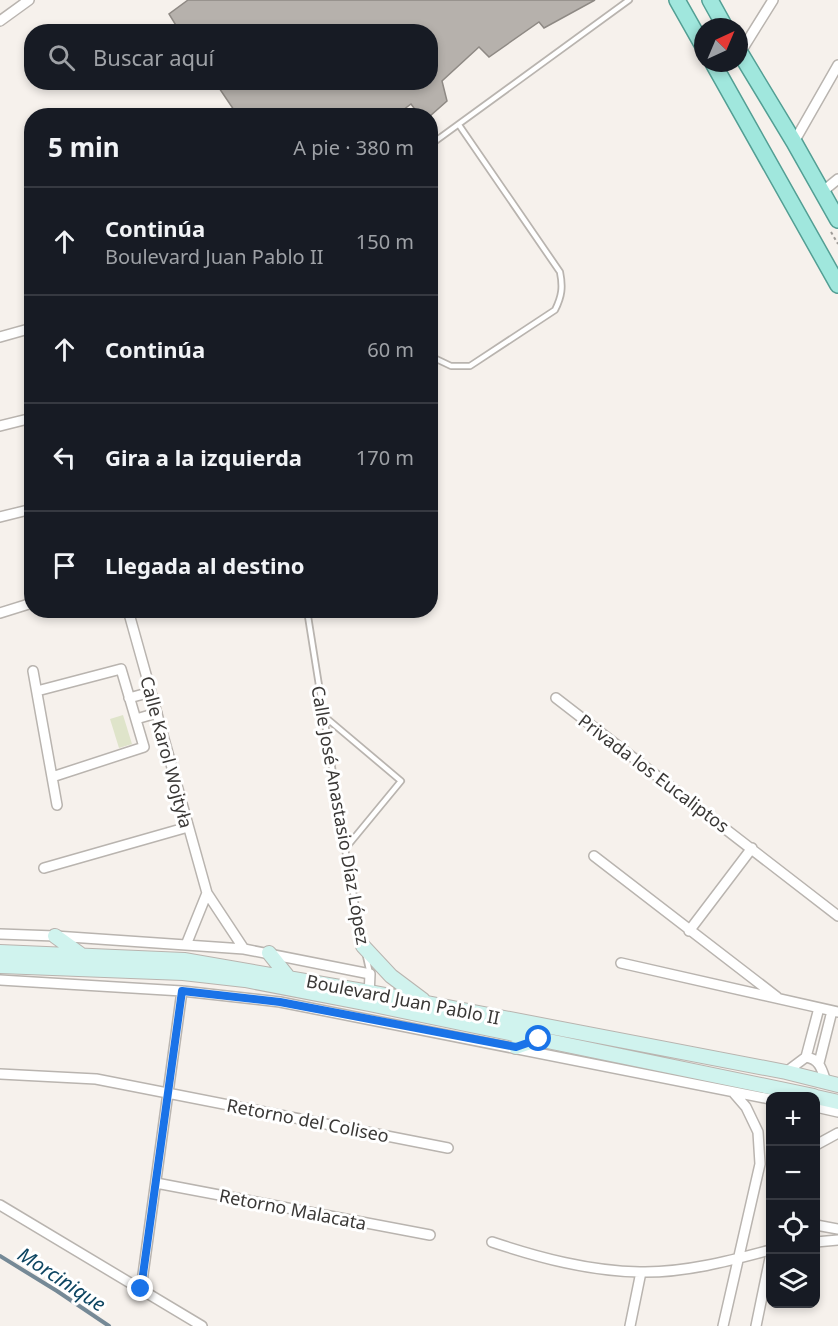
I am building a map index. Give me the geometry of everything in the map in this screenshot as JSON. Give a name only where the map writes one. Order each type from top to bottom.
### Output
[{"type":"main road","points":[[677,0],[694,30]]},
{"type":"main road","points":[[710,0],[720,18]]},
{"type":"main road","points":[[748,65],[838,220]]},
{"type":"main road","points":[[718,72],[838,285]]},
{"type":"main road","points":[[54,936],[80,954]]},
{"type":"main road","points":[[363,946],[390,976],[427,1003]]},
{"type":"main road","name":"Boulevard Juan Pablo II","points":[[0,952],[184,960],[289,978],[539,1039],[791,1092]]},
{"type":"main road","points":[[269,953],[289,978]]},
{"type":"main road","name":"Boulevard Juan Pablo II","points":[[0,966],[183,973],[369,998],[427,1003],[786,1072],[832,1084]]},
{"type":"main road","points":[[516,1047],[539,1039]]},
{"type":"main road","name":"Boulevard Juan Pablo II","points":[[820,1098],[838,1102]]},
{"type":"street","points":[[0,21],[29,0]]},
{"type":"street","points":[[748,39],[773,0]]},
{"type":"street","points":[[794,141],[838,65]]},
{"type":"street","points":[[822,192],[838,179]]},
{"type":"street","points":[[0,337],[24,330]]},
{"type":"street","points":[[0,426],[24,420]]},
{"type":"street","points":[[0,518],[24,511]]},
{"type":"street","points":[[0,613],[24,606]]},
{"type":"street","name":"Calle Karol Wojtyła","points":[[130,618],[207,892],[244,949]]},
{"type":"street","points":[[37,691],[121,669],[144,747],[52,777]]},
{"type":"street","points":[[33,671],[57,805]]},
{"type":"street","points":[[129,698],[151,692]]},
{"type":"street","name":"Privada los Eucaliptos","points":[[556,698],[838,916]]},
{"type":"street","points":[[136,719],[157,713]]},
{"type":"street","points":[[44,867],[188,827]]},
{"type":"street","points":[[690,931],[752,848]]},
{"type":"street","points":[[594,856],[777,997]]},
{"type":"street","points":[[186,945],[207,892]]},
{"type":"street","points":[[0,934],[244,949],[370,974]]},
{"type":"street","points":[[621,963],[835,1011],[819,1062]]},
{"type":"street","name":"Calle José Anastasio Díaz López","points":[[366,1020],[370,974]]},
{"type":"street","name":"Boulevard Juan Pablo II","points":[[0,980],[182,991],[280,1002],[766,1098]]},
{"type":"street","points":[[141,1289],[182,991]]},
{"type":"street","points":[[786,1072],[806,1057],[819,1008]]},
{"type":"street","points":[[806,1057],[819,1062],[832,1084]]},
{"type":"street","name":"Retorno del Coliseo","points":[[0,1074],[96,1079],[448,1148]]},
{"type":"street","points":[[723,1326],[760,1164],[758,1132],[746,1107],[733,1092]]},
{"type":"street","points":[[820,1108],[838,1112]]},
{"type":"street","points":[[820,1143],[838,1133]]},
{"type":"street","points":[[760,1164],[766,1166]]},
{"type":"street","name":"Retorno Malacata","points":[[156,1183],[430,1235]]},
{"type":"street","points":[[0,1205],[202,1326]]},
{"type":"street","points":[[820,1226],[838,1229]]},
{"type":"street","points":[[820,1242],[838,1240]]},
{"type":"street","points":[[492,1242],[547,1259],[585,1267],[640,1272],[689,1268],[766,1251]]},
{"type":"street","points":[[630,1326],[640,1272]]},
{"type":"street","points":[[756,1326],[766,1281]]},
{"type":"lane","points":[[438,139],[629,0]]},
{"type":"lane","points":[[438,360],[451,366],[470,366],[555,309],[561,297],[563,285],[560,272],[459,125]]},
{"type":"lane","name":"Calle José Anastasio Díaz López","points":[[308,618],[345,849],[370,974]]},
{"type":"lane","points":[[324,716],[401,782],[345,849]]},
{"type":"green space","points":[[123,715],[132,744],[119,748],[110,719]]},
{"type":"building","points":[[188,0],[595,0],[544,28],[539,22],[489,57],[479,47],[442,81],[447,101],[438,109],[414,108],[411,104],[406,108],[233,108],[220,90],[438,90],[438,24],[175,24],[169,14]]},
{"type":"waterway","name":"Morcinique","points":[[0,1256],[109,1326]]},
{"type":"route","points":[[141,1289],[182,991],[280,1002],[516,1047],[539,1039]]}]
